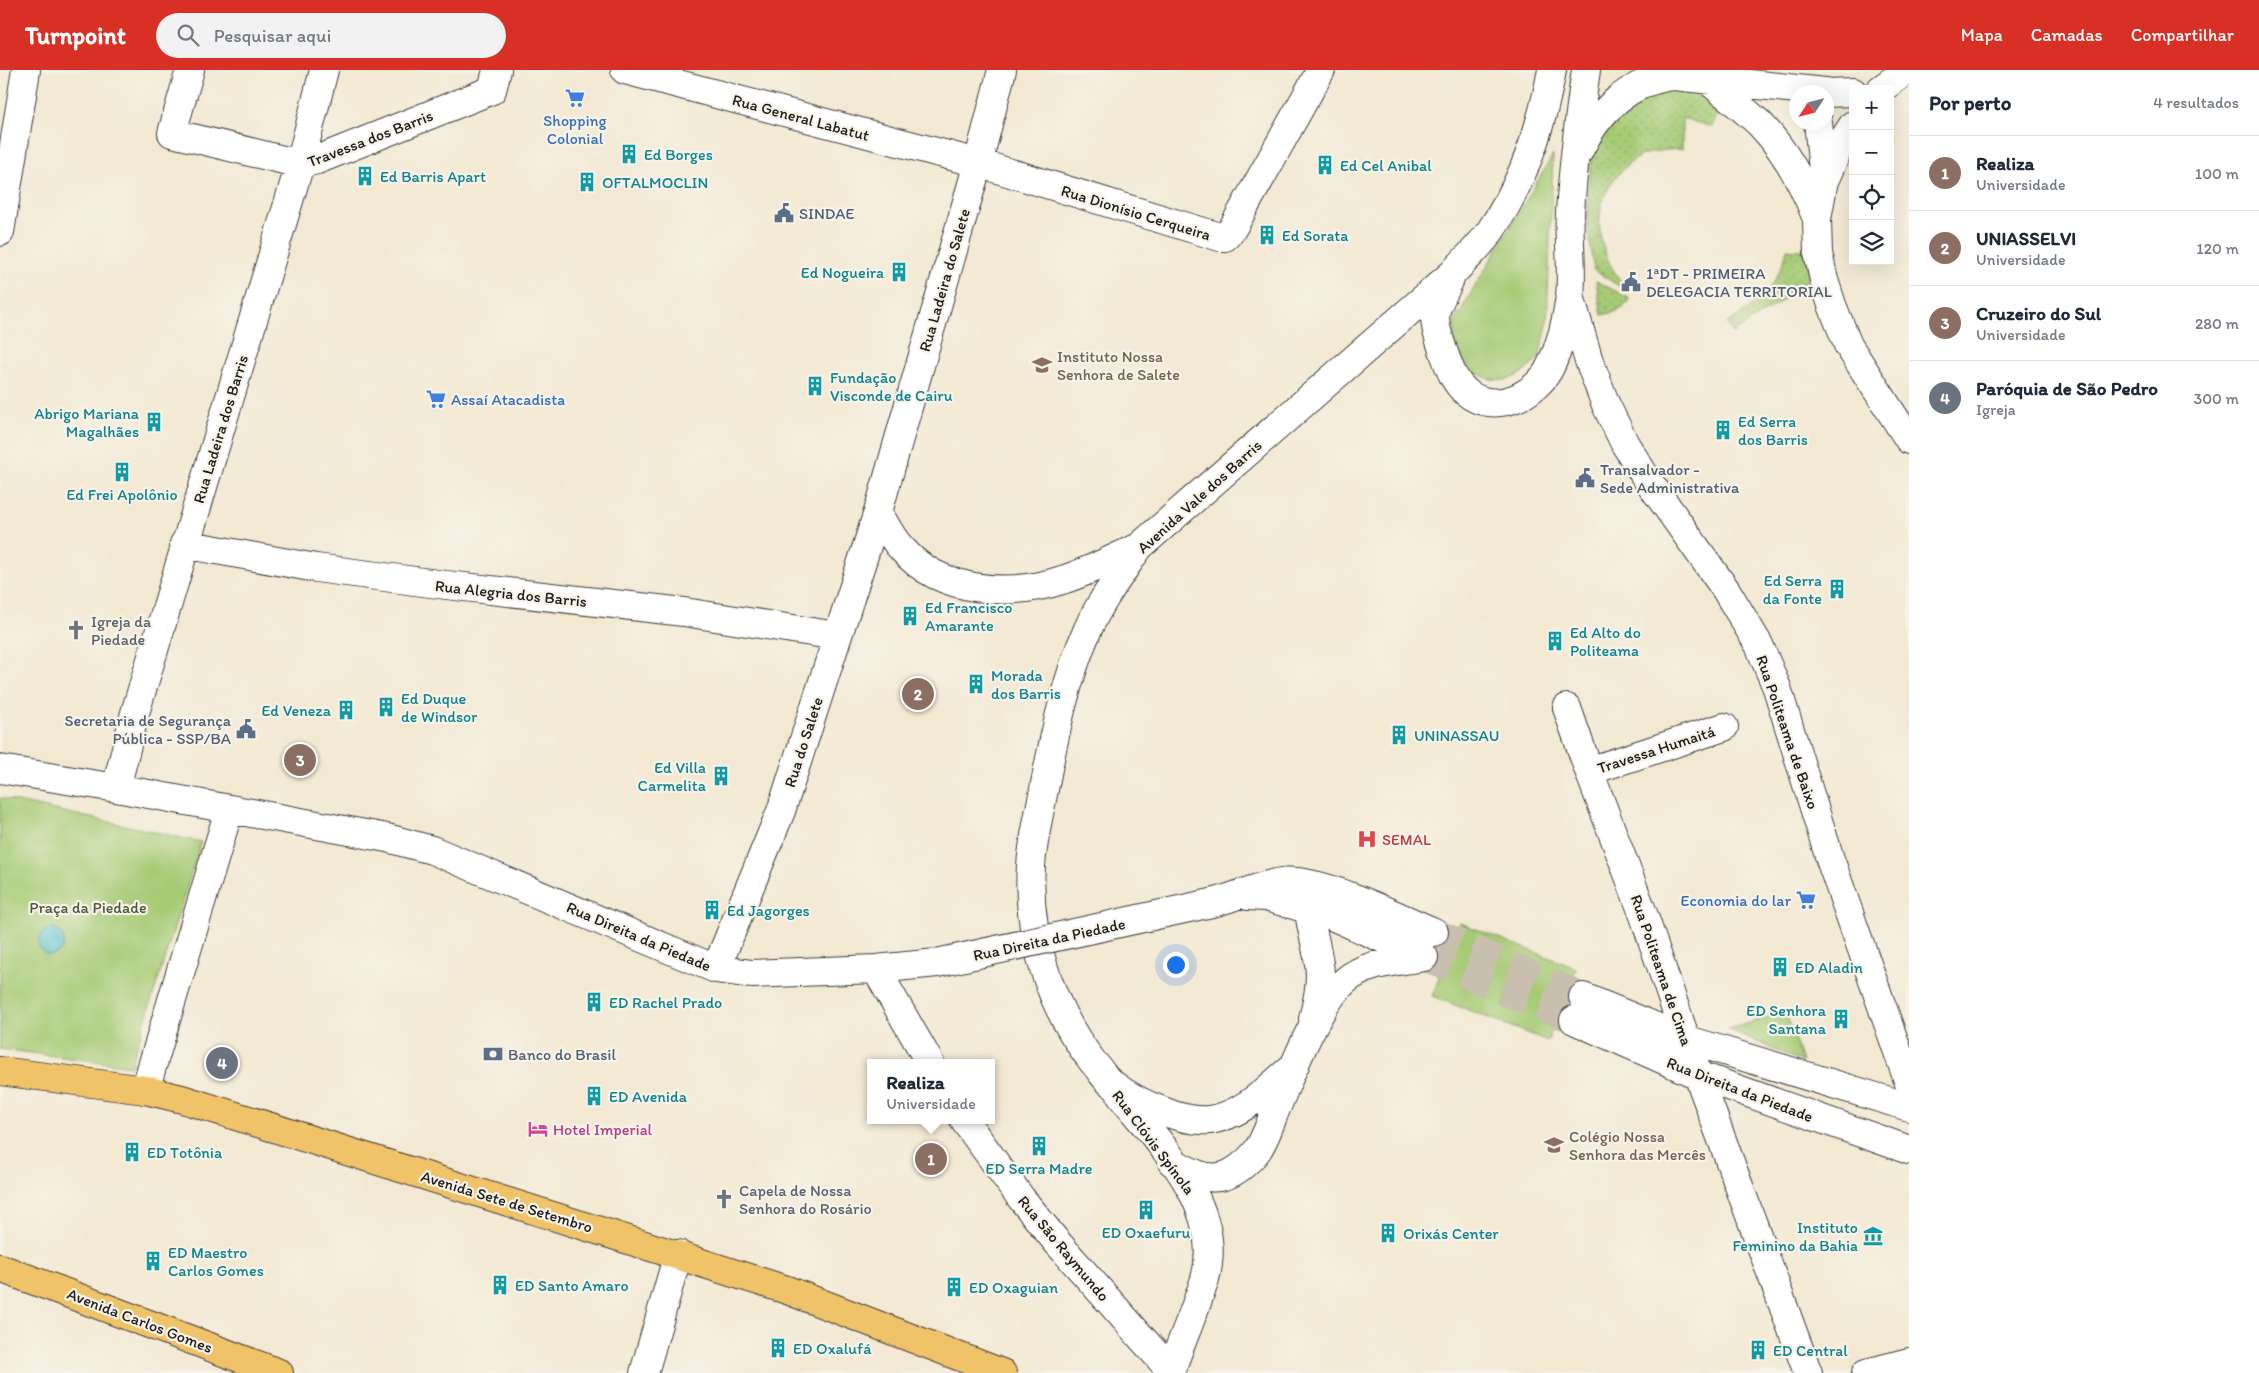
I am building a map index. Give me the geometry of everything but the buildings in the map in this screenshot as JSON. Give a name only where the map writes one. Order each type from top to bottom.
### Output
[{"type":"main road","name":"Avenida Sete de Setembro","points":[[0,1072],[144,1090],[182,1099],[678,1254],[787,1290],[1002,1373]]},
{"type":"main road","name":"Avenida Carlos Gomes","points":[[0,1268],[279,1373]]},
{"type":"street","points":[[0,232],[26,70]]},
{"type":"street","name":"Travessa dos Barris","points":[[190,70],[172,133],[300,164],[317,160],[492,90],[497,70]]},
{"type":"street","name":"Rua Ladeira dos Barris","points":[[116,788],[135,712],[184,544],[300,164],[324,70]]},
{"type":"street","name":"Rua General Labatut","points":[[628,70],[978,163]]},
{"type":"street","points":[[978,163],[1002,70]]},
{"type":"street","name":"Rua Dionísio Cerqueira","points":[[978,163],[1211,235],[1225,237],[1231,231],[1321,70]]},
{"type":"street","name":"Avenida Vale dos Barris","points":[[1294,1065],[1258,1097],[1233,1113],[1209,1120],[1178,1117],[1148,1106],[1110,1083],[1079,1044],[1060,1012],[1048,981],[1038,944],[1033,910],[1031,866],[1037,825],[1058,719],[1088,631],[1110,590],[1139,547],[1453,273],[1491,231],[1515,187],[1531,150],[1547,99],[1552,70]]},
{"type":"street","points":[[1453,273],[1436,311],[1436,332],[1451,375],[1467,393],[1485,402],[1504,402],[1521,396],[1536,386],[1550,368],[1560,342],[1570,296],[1570,214],[1573,165],[1586,70]]},
{"type":"street","points":[[1886,85],[1907,70]]},
{"type":"street","points":[[1573,165],[1589,134],[1606,110],[1618,98],[1667,73],[1710,82],[1789,90]]},
{"type":"street","points":[[1710,82],[1761,126],[1773,141],[1805,189],[1817,220]]},
{"type":"street","points":[[1834,92],[1849,92]]},
{"type":"street","points":[[1819,130],[1824,180]]},
{"type":"street","points":[[1850,130],[1840,145],[1824,180],[1817,220],[1818,253],[1832,305],[1848,345],[1909,440]]},
{"type":"street","name":"Rua Ladeira do Salete","points":[[878,512],[978,163]]},
{"type":"street","name":"Rua Politeama de Baixo","points":[[1570,296],[1588,358],[1606,405],[1625,444],[1645,476],[1726,590],[1763,654],[1777,688],[1830,859],[1909,1083]]},
{"type":"street","points":[[878,512],[892,537],[904,552],[921,567],[950,580],[991,591],[1027,589],[1063,580],[1139,547]]},
{"type":"street","name":"Rua do Salete","points":[[716,969],[781,811],[878,512]]},
{"type":"street","name":"Rua Alegria dos Barris","points":[[184,544],[325,569],[684,612],[838,636]]},
{"type":"street","name":"Rua Politeama de Cima","points":[[1568,708],[1589,771],[1644,916],[1688,1040],[1698,1075],[1808,1373]]},
{"type":"street","name":"Travessa Humaitá","points":[[1589,771],[1724,727]]},
{"type":"street","points":[[0,770],[116,788],[229,810],[144,1090]]},
{"type":"street","name":"Rua Direita da Piedade","points":[[229,810],[388,838],[432,850],[716,969],[752,974],[876,969],[937,963],[1226,899],[1264,885],[1285,882],[1310,883],[1434,932]]},
{"type":"street","points":[[1172,1162],[1201,1176],[1219,1177],[1237,1169],[1257,1151],[1312,1028],[1318,994],[1320,966],[1307,910],[1310,883]]},
{"type":"street","name":"Rua Direita da Piedade","points":[[1226,899],[1266,897],[1332,916],[1424,958],[1372,966],[1360,970],[1344,981],[1312,1028]]},
{"type":"street","points":[[876,969],[928,1059]]},
{"type":"street","name":"Rua Direita da Piedade","points":[[1909,1107],[1579,1008],[1698,1075],[1909,1150]]},
{"type":"street","name":"Rua Clóvis Spínola","points":[[1110,1083],[1194,1192],[1204,1217],[1208,1238],[1205,1278],[1170,1372]]},
{"type":"street","name":"Rua São Raymundo","points":[[967,1124],[1050,1234],[1170,1372]]},
{"type":"street","points":[[644,1373],[678,1254]]},
{"type":"street","points":[[1866,1373],[1909,1362]]},
{"type":"green space","points":[[1663,84],[1725,96],[1712,127],[1682,118],[1682,149],[1642,155],[1621,171],[1610,186],[1603,201],[1600,218],[1601,235],[1605,252],[1613,269],[1624,285],[1622,288],[1594,270],[1587,222],[1592,153],[1606,125]]},
{"type":"green space","points":[[1553,155],[1547,325],[1539,358],[1523,373],[1507,380],[1490,379],[1475,373],[1461,359],[1454,342],[1454,322]]},
{"type":"green space","points":[[1787,249],[1811,251],[1809,277],[1798,290],[1733,333],[1727,323],[1748,309],[1766,293],[1779,273]]},
{"type":"green space","points":[[1596,281],[1629,298],[1625,306],[1619,310],[1602,315]]},
{"type":"green space","name":"Praça da Piedade","points":[[0,798],[201,842],[131,1066],[0,1049]]},
{"type":"green space","points":[[1460,923],[1576,968],[1548,1041],[1432,996]]},
{"type":"green space","points":[[1786,1012],[1802,1062],[1728,1029]]},
{"type":"water","points":[[51,929],[60,933],[64,942],[60,951],[51,955],[42,951],[38,942],[42,933]]},
{"type":"tunnel","points":[[1434,932],[1583,997]]},
{"type":"tunnel","points":[[1424,957],[1574,1020]]},
{"type":"place","name":"Shopping Colonial","points":[[575,98]]},
{"type":"place","name":"Ed Borges","points":[[629,154]]},
{"type":"place","name":"Ed Cel Anibal","points":[[1325,165]]},
{"type":"place","name":"Ed Barris Apart","points":[[365,176]]},
{"type":"place","name":"OFTALMOCLIN","points":[[587,182]]},
{"type":"place","name":"SINDAE","points":[[784,213]]},
{"type":"place","name":"Ed Sorata","points":[[1267,235]]},
{"type":"place","name":"Ed Nogueira","points":[[899,272]]},
{"type":"place","name":"1ªDT - PRIMEIRA DELEGACIA TERRITORIAL","points":[[1631,282]]},
{"type":"place","name":"Instituto Nossa Senhora de Salete","points":[[1042,365]]},
{"type":"place","name":"Fundação Visconde de Cairu","points":[[815,386]]},
{"type":"place","name":"Assaí Atacadista","points":[[436,399]]},
{"type":"place","name":"Abrigo Mariana Magalhães","points":[[154,422]]},
{"type":"place","name":"Ed Serra dos Barris","points":[[1723,430]]},
{"type":"place","name":"Ed Frei Apolônio","points":[[122,472]]},
{"type":"place","name":"Transalvador - Sede Administrativa","points":[[1585,478]]},
{"type":"place","name":"Ed Serra da Fonte","points":[[1837,589]]},
{"type":"place","name":"Ed Francisco Amarante","points":[[910,616]]},
{"type":"place","name":"Igreja da Piedade","points":[[76,630]]},
{"type":"place","name":"Ed Alto do Politeama","points":[[1555,641]]},
{"type":"place","name":"Morada dos Barris","points":[[976,684]]},
{"type":"place","name":"UNIASSELVI","points":[[918,694]]},
{"type":"place","name":"Ed Duque de Windsor","points":[[386,707]]},
{"type":"place","name":"Ed Veneza","points":[[346,710]]},
{"type":"place","name":"Secretaria de Segurança Pública - SSP/BA","points":[[246,729]]},
{"type":"place","name":"UNINASSAU","points":[[1399,735]]},
{"type":"place","name":"Cruzeiro do Sul","points":[[300,760]]},
{"type":"place","name":"Ed Villa Carmelita","points":[[721,776]]},
{"type":"place","name":"SEMAL","points":[[1367,839]]},
{"type":"place","name":"Economia do lar","points":[[1806,900]]},
{"type":"place","name":"Ed Jagorges","points":[[712,910]]},
{"type":"place","name":"ED Aladin","points":[[1780,967]]},
{"type":"place","name":"ED Rachel Prado","points":[[594,1002]]},
{"type":"place","name":"ED Senhora Santana","points":[[1841,1019]]},
{"type":"place","name":"Banco do Brasil","points":[[493,1054]]},
{"type":"place","name":"Paróquia de São Pedro","points":[[222,1063]]},
{"type":"place","name":"ED Avenida","points":[[594,1096]]},
{"type":"place","name":"Hotel Imperial","points":[[538,1129]]},
{"type":"place","name":"Colégio Nossa Senhora das Mercês","points":[[1554,1145]]},
{"type":"place","name":"ED Serra Madre","points":[[1039,1146]]},
{"type":"place","name":"ED Totônia","points":[[132,1152]]},
{"type":"place","name":"Realiza","points":[[931,1159]]},
{"type":"place","name":"Capela de Nossa Senhora do Rosário","points":[[724,1199]]},
{"type":"place","name":"ED Oxaefuru","points":[[1146,1210]]},
{"type":"place","name":"Orixás Center","points":[[1388,1233]]},
{"type":"place","name":"Instituto Feminino da Bahia","points":[[1873,1236]]},
{"type":"place","name":"ED Maestro Carlos Gomes","points":[[153,1261]]},
{"type":"place","name":"ED Santo Amaro","points":[[500,1285]]},
{"type":"place","name":"ED Oxaguian","points":[[954,1287]]},
{"type":"place","name":"ED Oxalufá","points":[[778,1348]]},
{"type":"place","name":"ED Central","points":[[1758,1350]]}]
